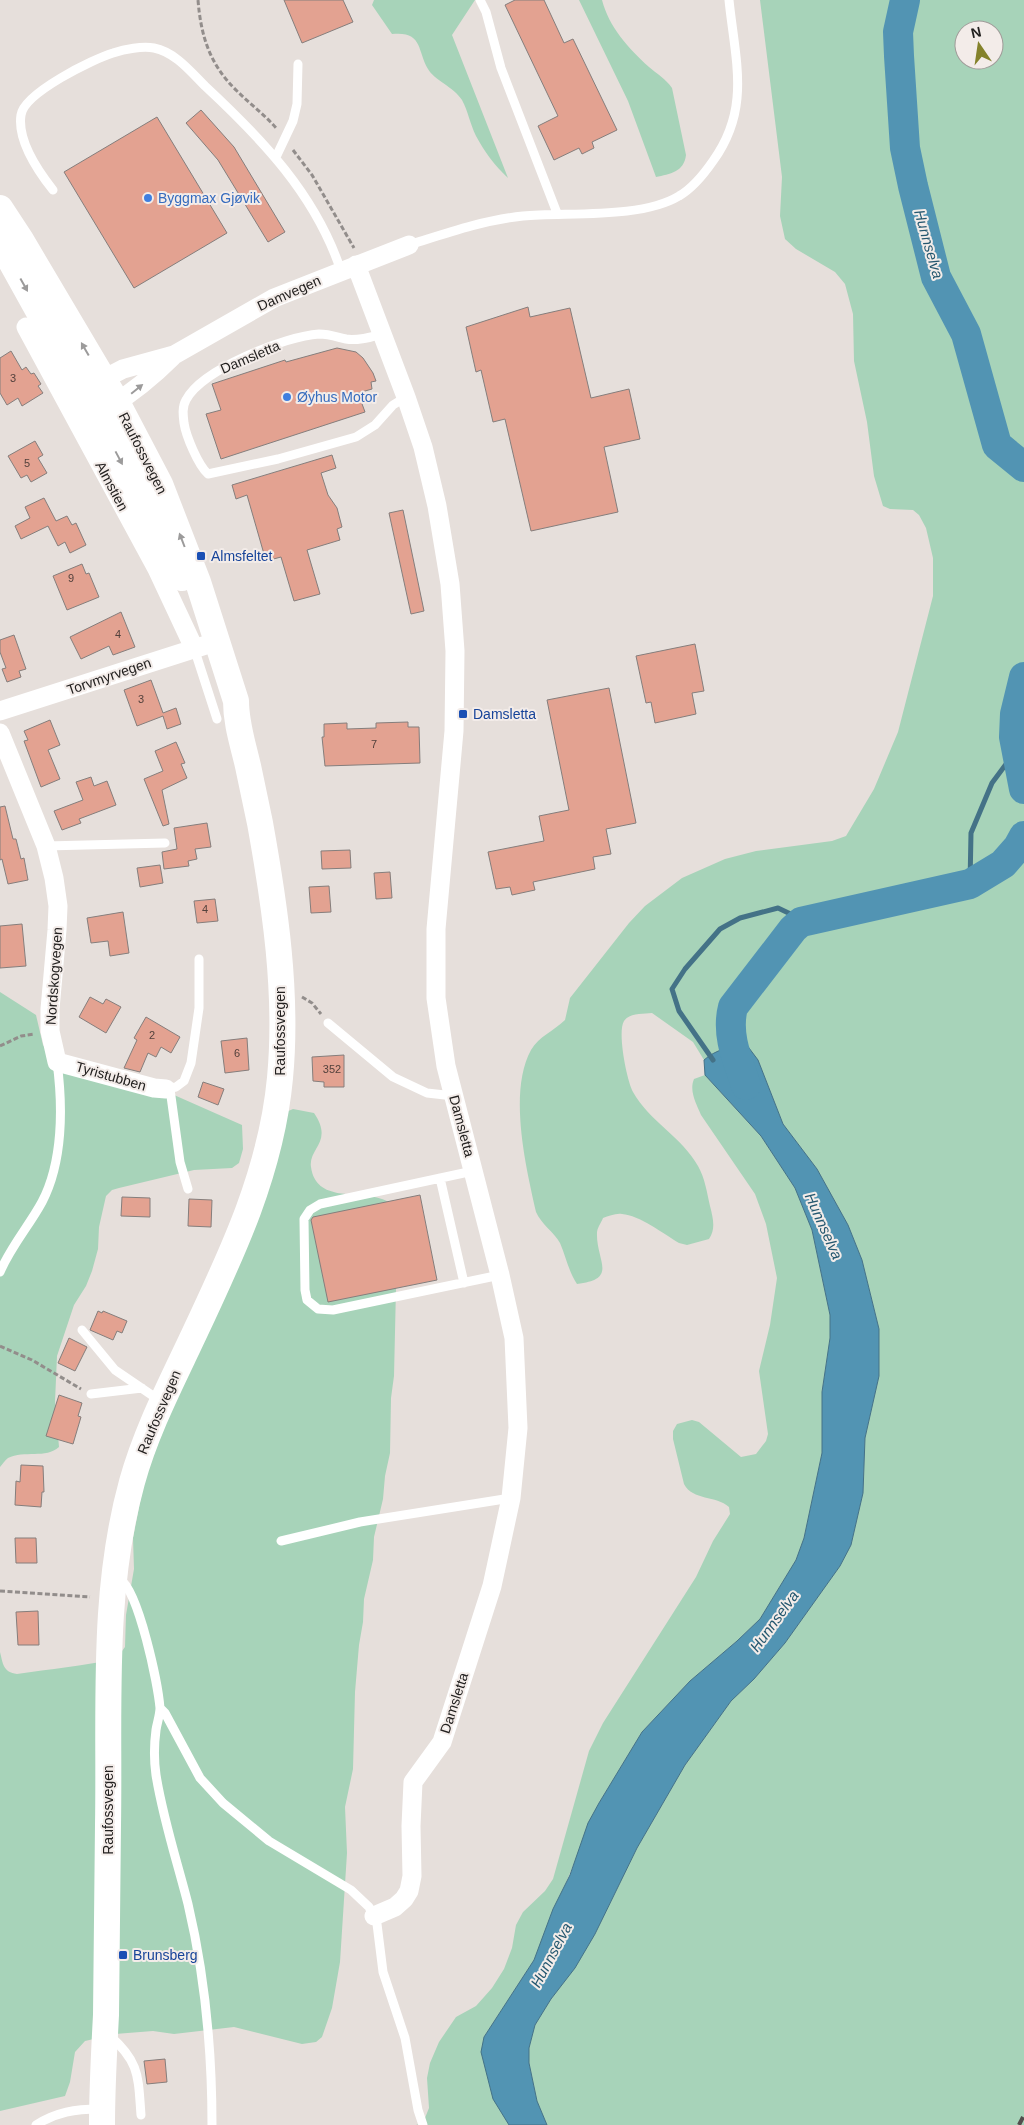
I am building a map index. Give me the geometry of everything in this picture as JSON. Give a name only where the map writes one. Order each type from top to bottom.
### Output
[{"type":"main road","name":"Raufossvegen","points":[[0,208],[21,240],[92,384]]},
{"type":"main road","name":"Raufossvegen","points":[[0,242],[107,408],[181,577],[206,645],[236,701],[226,720],[248,765],[263,843],[278,946],[281,987],[282,1045],[280,1076],[273,1127],[264,1167],[246,1218],[224,1271],[152,1395],[120,1533],[110,1621],[107,1716],[105,2031],[102,2117]]},
{"type":"street","name":"Damvegen","points":[[107,408],[155,374],[174,355],[274,298],[409,245]]},
{"type":"street","name":"Damsletta","points":[[349,268],[383,334],[423,447],[437,506],[450,584],[455,651],[454,731],[436,929],[436,998],[446,1066],[500,1275],[514,1348],[518,1428],[511,1498],[492,1586],[442,1742],[413,1782],[411,1826],[412,1876],[408,1891],[404,1899],[395,1907],[374,1916]]},
{"type":"street","name":"Almstien","points":[[26,327],[157,569],[206,645]]},
{"type":"street","name":"Damvegen","points":[[92,384],[123,368],[174,355]]},
{"type":"street","name":"Torvmyrvegen","points":[[0,711],[206,645]]},
{"type":"street","name":"Nordskogvegen","points":[[0,733],[46,846],[54,878],[58,906],[50,1031],[57,1062]]},
{"type":"street","name":"Tyristubben","points":[[57,1062],[168,1089]]},
{"type":"lane","points":[[480,0],[486,12],[501,68],[556,214]]},
{"type":"lane","points":[[409,245],[472,225],[496,220],[556,214],[645,209],[679,197],[689,190],[706,172],[724,144],[732,122],[737,98],[729,0]]},
{"type":"lane","points":[[53,190],[41,174],[23,138],[21,116],[23,109],[39,93],[70,73],[115,52],[154,48],[166,52],[183,65],[241,120],[276,157],[291,177],[349,268]]},
{"type":"lane","points":[[276,157],[294,121],[297,104],[298,64]]},
{"type":"lane","name":"Damsletta","points":[[383,334],[352,339],[328,335],[309,336],[237,360],[218,369],[194,390],[184,406],[184,426],[193,450],[208,474],[278,459],[356,437],[375,425],[393,405],[406,397]]},
{"type":"lane","points":[[46,846],[165,843]]},
{"type":"lane","points":[[188,1189],[180,1162],[168,1089],[184,1081],[191,1063],[199,1008],[200,958]]},
{"type":"lane","points":[[328,1023],[393,1077],[427,1093],[454,1096]]},
{"type":"lane","name":"Nordskogvegen","points":[[0,1272],[13,1246],[42,1202],[54,1175],[59,1142],[59,1076],[57,1062]]},
{"type":"lane","points":[[473,1171],[320,1204],[310,1210],[304,1219],[305,1290],[307,1300],[318,1309],[333,1310],[500,1275]]},
{"type":"lane","points":[[440,1178],[464,1283]]},
{"type":"lane","points":[[82,1330],[115,1370],[152,1395]]},
{"type":"lane","points":[[91,1394],[152,1395]]},
{"type":"lane","points":[[281,1541],[360,1522],[511,1498]]},
{"type":"lane","points":[[114,1576],[123,1581],[136,1606],[151,1659],[160,1708],[154,1753],[155,1773],[195,1939],[206,2012],[212,2074],[212,2125]]},
{"type":"lane","points":[[160,1708],[165,1713],[200,1778],[223,1803],[269,1841],[351,1890],[360,1897],[374,1916],[377,1924],[383,1972],[405,2038],[418,2110],[423,2125]]},
{"type":"lane","points":[[105,2031],[124,2048],[134,2063],[138,2079],[141,2115]]},
{"type":"lane","points":[[36,2125],[57,2114],[80,2109],[102,2117]]},
{"type":"path","points":[[281,987],[312,1003],[328,1023]]},
{"type":"path","points":[[0,1046],[21,1036],[50,1031]]},
{"type":"path","points":[[0,1346],[32,1360],[91,1394]]},
{"type":"path","points":[[0,1591],[90,1597]]},
{"type":"green space","points":[[374,0],[475,0],[452,35],[508,178],[479,142],[462,100],[454,91],[431,73],[418,43],[414,39],[402,34],[392,34],[372,5]]},
{"type":"green space","points":[[579,0],[602,0],[614,28],[627,45],[672,88],[686,155],[685,161],[676,171],[656,177],[628,101]]},
{"type":"green space","points":[[760,0],[1024,0],[1024,2125],[547,2125],[537,2101],[529,2063],[529,2048],[535,2025],[595,1934],[637,1848],[685,1765],[731,1701],[754,1679],[785,1643],[840,1566],[851,1545],[863,1493],[865,1438],[879,1376],[879,1329],[862,1260],[848,1225],[817,1169],[783,1124],[758,1060],[709,1056],[704,1060],[693,1042],[652,1013],[633,1015],[626,1018],[622,1027],[622,1045],[633,1092],[648,1112],[683,1146],[698,1166],[706,1186],[713,1227],[709,1239],[687,1245],[679,1243],[629,1215],[617,1214],[603,1218],[597,1233],[602,1273],[598,1278],[590,1282],[577,1284],[569,1269],[560,1243],[536,1212],[521,1130],[521,1087],[524,1067],[531,1050],[542,1037],[565,1020],[570,998],[629,923],[645,906],[682,878],[725,859],[756,851],[832,841],[846,836],[874,789],[898,732],[933,596],[933,558],[926,528],[919,515],[913,510],[890,509],[883,506],[874,476],[867,422],[854,361],[853,314],[845,284],[835,272],[796,249],[785,239],[780,216],[782,177]]},
{"type":"green space","points":[[0,992],[36,1015],[43,1045],[53,1057],[165,1091],[242,1125],[243,1149],[239,1163],[232,1168],[194,1170],[112,1190],[106,1196],[99,1227],[98,1249],[92,1271],[86,1286],[74,1305],[57,1356],[55,1402],[59,1447],[48,1453],[14,1456],[7,1459],[0,1467]]},
{"type":"green space","points":[[705,1075],[761,1136],[795,1188],[812,1230],[830,1315],[830,1338],[822,1392],[822,1453],[804,1538],[796,1560],[760,1619],[690,1681],[642,1732],[599,1803],[534,1960],[484,2037],[509,2125],[416,2125],[423,2123],[429,2108],[427,2078],[430,2063],[439,2042],[456,2017],[476,2006],[492,1988],[504,1969],[512,1948],[516,1925],[523,1912],[545,1891],[553,1879],[589,1751],[603,1723],[696,1577],[713,1541],[730,1514],[729,1507],[724,1503],[699,1496],[684,1484],[673,1439],[673,1431],[677,1424],[692,1420],[699,1422],[741,1457],[756,1454],[766,1441],[768,1434],[759,1371],[770,1325],[777,1278],[766,1224],[755,1194],[701,1115],[695,1102],[692,1088],[694,1079]]},
{"type":"green space","points":[[293,1109],[314,1113],[322,1131],[319,1144],[311,1160],[314,1178],[321,1186],[329,1191],[382,1199],[402,1212],[396,1288],[390,1453],[383,1499],[374,1537],[373,1560],[364,1599],[359,1645],[355,1692],[353,1769],[345,1807],[347,1853],[340,1962],[332,2008],[322,2037],[316,2042],[302,2044],[234,2027],[174,2034],[153,2031],[115,2034],[85,2041],[75,2052],[70,2082],[65,2096],[0,2111],[0,1652],[6,1669],[17,1674],[116,1659],[125,1647],[126,1615],[134,1569],[133,1538],[145,1477],[286,1112]]},
{"type":"water","points":[[746,1044],[758,1060],[783,1124],[817,1169],[848,1225],[862,1260],[879,1329],[879,1376],[865,1438],[863,1493],[851,1545],[840,1566],[785,1643],[754,1679],[731,1701],[685,1765],[637,1848],[595,1934],[575,1968],[551,1999],[535,2025],[529,2048],[529,2063],[537,2101],[547,2125],[509,2125],[493,2099],[481,2052],[484,2037],[534,1960],[553,1909],[570,1875],[588,1823],[642,1732],[690,1681],[760,1619],[796,1560],[804,1538],[822,1453],[822,1392],[830,1338],[830,1315],[812,1230],[795,1188],[761,1136],[705,1075],[704,1060],[724,1049]]},
{"type":"building","points":[[284,0],[343,0],[353,22],[302,43]]},
{"type":"building","points":[[515,0],[544,0],[564,43],[573,39],[617,130],[592,142],[594,148],[582,154],[579,148],[554,160],[538,126],[558,116],[505,5]]},
{"type":"building","points":[[201,110],[234,147],[285,232],[268,242],[218,160],[186,123]]},
{"type":"building","points":[[157,117],[227,233],[134,288],[64,172]]},
{"type":"building","points":[[528,307],[530,317],[570,308],[591,398],[629,389],[640,439],[604,447],[618,512],[531,531],[505,419],[493,422],[481,370],[476,372],[466,327]]},
{"type":"building","points":[[337,348],[356,352],[363,358],[373,373],[376,381],[371,382],[372,389],[358,393],[365,412],[221,459],[206,414],[221,410],[212,384],[285,360],[286,362]]},
{"type":"building","points":[[11,351],[22,370],[26,367],[31,374],[34,373],[41,384],[38,386],[43,393],[22,406],[18,398],[7,405],[0,393],[0,358]]},
{"type":"building","points":[[35,441],[43,455],[38,458],[47,473],[31,482],[27,475],[21,478],[8,456]]},
{"type":"building","points":[[332,455],[336,468],[321,473],[328,495],[337,508],[342,527],[337,529],[340,540],[307,550],[320,594],[294,601],[281,557],[266,561],[247,495],[236,499],[232,485]]},
{"type":"building","points":[[44,498],[56,521],[67,516],[72,525],[76,523],[86,545],[70,553],[65,542],[58,546],[48,526],[21,539],[15,526],[30,518],[25,507]]},
{"type":"building","points":[[403,510],[424,611],[411,614],[389,513]]},
{"type":"building","points":[[82,564],[86,574],[89,573],[99,597],[67,610],[53,576]]},
{"type":"building","points":[[121,612],[135,647],[113,655],[109,646],[81,659],[70,637]]},
{"type":"building","points":[[14,635],[26,669],[19,671],[21,677],[7,682],[2,669],[6,668],[0,652],[0,640]]},
{"type":"building","points":[[695,644],[704,691],[692,693],[696,714],[655,723],[651,702],[646,703],[636,656]]},
{"type":"building","points":[[151,680],[163,713],[176,708],[181,724],[167,729],[163,716],[137,726],[124,690]]},
{"type":"building","points":[[609,688],[636,823],[606,829],[611,854],[593,857],[595,869],[533,882],[535,890],[512,895],[510,887],[496,889],[488,852],[544,841],[539,816],[569,810],[547,700]]},
{"type":"building","points":[[50,720],[60,745],[48,750],[60,779],[41,787],[24,741],[28,740],[24,731]]},
{"type":"building","points":[[408,722],[408,727],[419,727],[420,763],[325,766],[322,737],[324,737],[324,724],[347,723],[347,729],[376,728],[376,723]]},
{"type":"building","points":[[176,742],[185,763],[181,764],[187,778],[162,790],[169,824],[163,826],[144,779],[163,771],[155,751]]},
{"type":"building","points":[[91,777],[94,786],[107,781],[116,805],[79,819],[81,823],[62,830],[54,811],[83,800],[76,782]]},
{"type":"building","points":[[5,806],[13,839],[16,839],[21,859],[24,858],[28,880],[8,884],[2,859],[0,860],[0,807]]},
{"type":"building","points":[[207,823],[211,847],[195,849],[197,859],[188,861],[189,866],[164,869],[162,852],[177,849],[174,828]]},
{"type":"building","points":[[350,850],[351,868],[322,869],[321,851]]},
{"type":"building","points":[[160,865],[163,883],[140,887],[137,868]]},
{"type":"building","points":[[390,872],[392,898],[376,899],[374,873]]},
{"type":"building","points":[[329,886],[331,912],[311,913],[309,887]]},
{"type":"building","points":[[215,899],[218,921],[197,923],[194,901]]},
{"type":"building","points":[[123,912],[129,953],[110,956],[108,941],[91,943],[87,918]]},
{"type":"building","points":[[22,924],[26,966],[0,968],[0,926]]},
{"type":"building","points":[[90,997],[103,1004],[106,999],[121,1007],[106,1033],[79,1017]]},
{"type":"building","points":[[146,1017],[180,1037],[171,1053],[161,1047],[156,1057],[148,1053],[140,1072],[124,1068],[137,1040],[134,1038]]},
{"type":"building","points":[[247,1038],[249,1070],[225,1073],[221,1041]]},
{"type":"building","points":[[344,1055],[344,1087],[324,1087],[324,1082],[313,1081],[312,1057]]},
{"type":"building","points":[[203,1082],[224,1089],[218,1105],[198,1097]]},
{"type":"building","points":[[420,1195],[437,1280],[328,1302],[311,1220],[313,1217]]},
{"type":"building","points":[[122,1197],[150,1198],[150,1217],[121,1216]]},
{"type":"building","points":[[189,1199],[212,1200],[211,1227],[188,1226]]},
{"type":"building","points":[[98,1311],[102,1313],[103,1311],[127,1321],[122,1333],[117,1331],[113,1340],[90,1330]]},
{"type":"building","points":[[69,1338],[87,1347],[75,1371],[58,1363]]},
{"type":"building","points":[[59,1395],[82,1403],[78,1416],[81,1417],[73,1444],[46,1436]]},
{"type":"building","points":[[21,1465],[43,1466],[44,1492],[42,1492],[41,1507],[15,1505],[16,1481],[20,1482]]},
{"type":"building","points":[[15,1538],[36,1538],[37,1563],[16,1563]]},
{"type":"building","points":[[38,1611],[39,1645],[18,1645],[16,1612]]},
{"type":"building","points":[[165,2059],[167,2082],[147,2084],[144,2061]]},
{"type":"waterway","name":"Hunnselva","points":[[905,0],[898,32],[905,148],[936,277],[966,334],[997,445],[1024,467]]},
{"type":"waterway","name":"Hunnselva","points":[[1024,677],[1015,714],[1014,737],[1024,789]]},
{"type":"waterway","points":[[970,884],[971,833],[992,783],[1015,752]]},
{"type":"waterway","name":"Hunnselva","points":[[746,1085],[732,1037],[731,1017],[733,1007],[793,929],[801,922],[970,884],[1003,864],[1018,847],[1024,836]]},
{"type":"waterway","name":"Hunnselva","points":[[713,1060],[679,1011],[672,989],[685,969],[720,929],[740,918],[778,908],[799,918],[801,922]]},
{"type":"railway","points":[[1019,2125],[1024,2115]]},
{"type":"place","name":"Byggmax Gjøvik","points":[[148,198]]},
{"type":"place","name":"Øyhus Motor","points":[[287,397]]},
{"type":"place","name":"Almsfeltet","points":[[201,556]]},
{"type":"place","name":"Damsletta","points":[[463,714]]},
{"type":"place","name":"Brunsberg","points":[[123,1955]]}]
